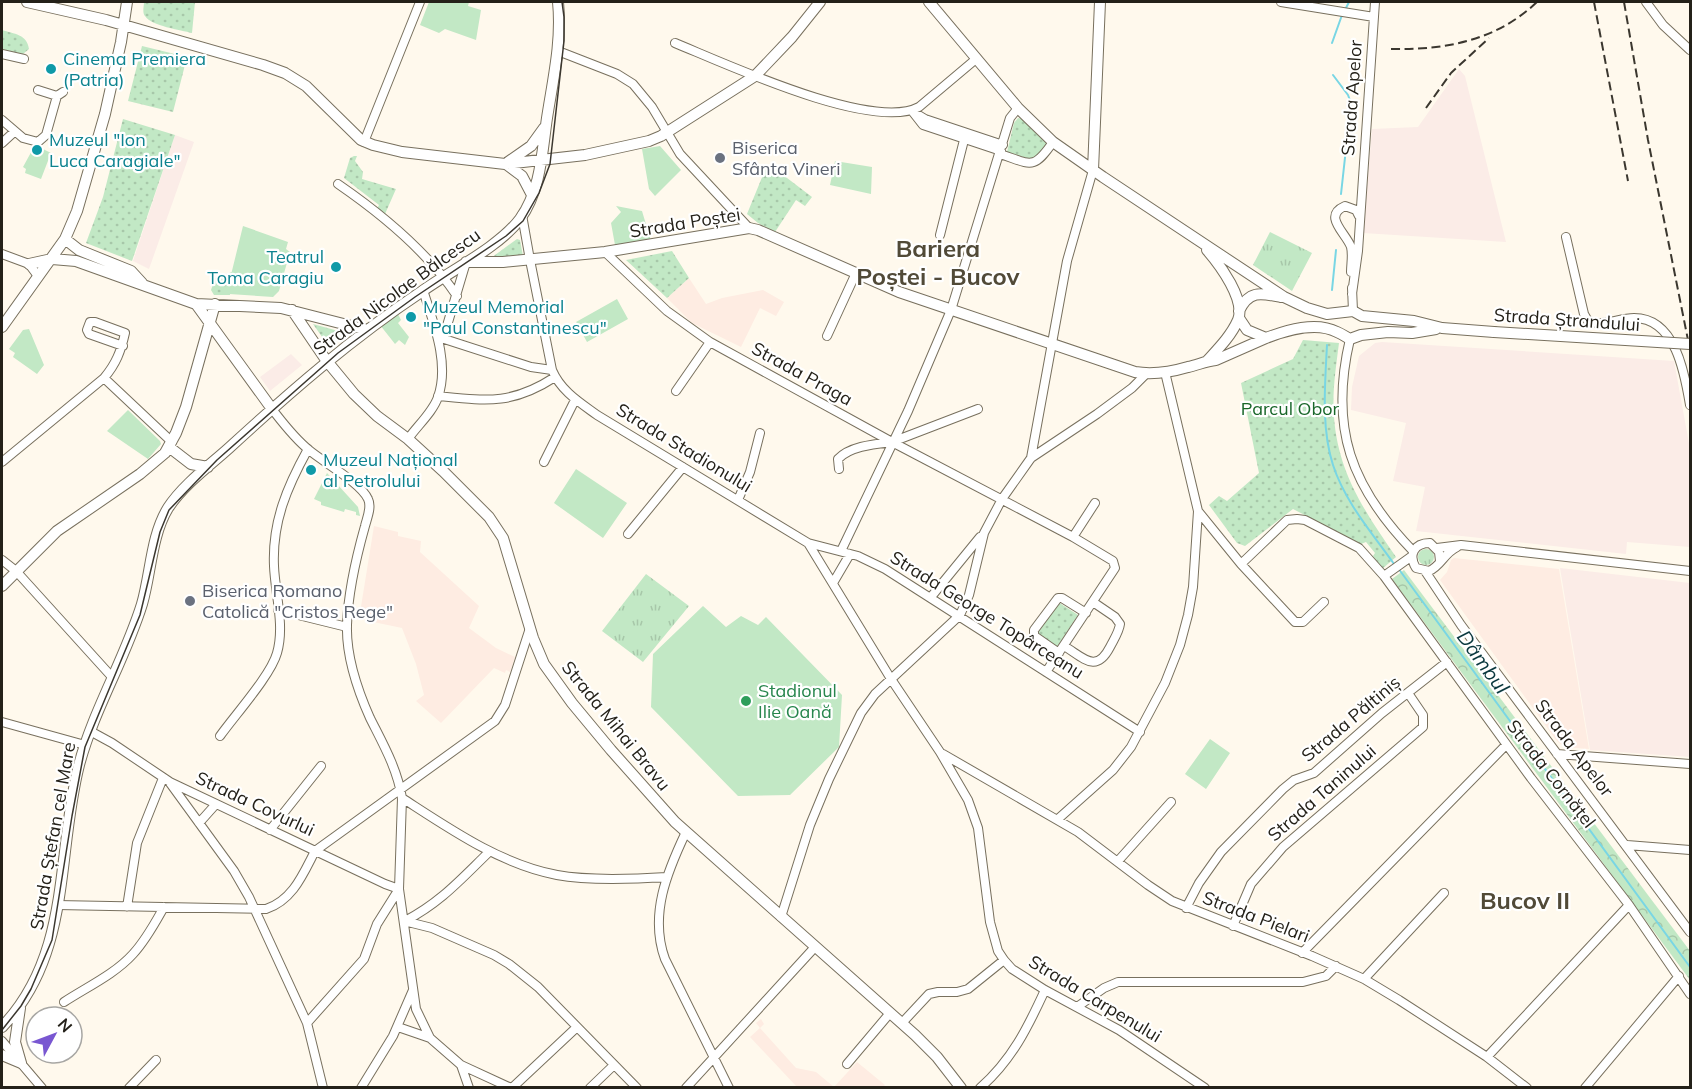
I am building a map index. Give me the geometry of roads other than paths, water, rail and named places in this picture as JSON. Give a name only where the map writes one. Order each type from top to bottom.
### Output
[{"type":"main road","points":[[27,2],[125,26],[285,73],[316,94],[364,142],[402,152],[505,164],[585,155],[655,139],[667,133],[755,76],[786,44],[820,2]]},
{"type":"main road","points":[[2,325],[65,239],[81,199],[125,26],[127,2]]},
{"type":"main road","name":"Strada Nicolae Bălcescu","points":[[168,509],[181,492],[208,466],[327,362],[423,290],[502,238],[522,215],[532,195],[542,161],[558,51],[556,2]]},
{"type":"main road","points":[[929,2],[1018,108],[1053,142],[1284,297]]},
{"type":"main road","points":[[1093,170],[1100,2]]},
{"type":"main road","points":[[505,164],[514,160],[531,146],[546,125]]},
{"type":"main road","points":[[505,164],[522,177],[532,195]]},
{"type":"main road","name":"Strada Poștei","points":[[466,262],[530,260],[605,252],[749,228],[951,310],[1124,369],[1146,374],[1221,359],[1287,330],[1330,329],[1356,337]]},
{"type":"main road","points":[[65,239],[79,250],[131,270],[144,285]]},
{"type":"main road","points":[[1197,239],[1227,275],[1239,315],[1247,330],[1266,338]]},
{"type":"main road","points":[[29,264],[52,259],[76,261],[196,304],[292,310],[367,330]]},
{"type":"main road","points":[[1206,361],[1223,343],[1247,299],[1257,294],[1284,297]]},
{"type":"main road","name":"Strada Ștrandului","points":[[1284,297],[1327,314],[1357,314],[1414,321],[1442,328],[1690,344]]},
{"type":"main road","points":[[196,304],[272,409]]},
{"type":"main road","points":[[2,586],[57,531],[140,474],[168,448],[196,378],[216,304]]},
{"type":"main road","name":"Strada Mihai Bravu","points":[[292,310],[327,362],[365,405],[444,471],[496,525],[503,538],[530,628],[544,664],[572,703],[637,781],[686,832],[902,1023],[932,1052],[961,1088]]},
{"type":"main road","points":[[1356,337],[1364,322],[1357,314]]},
{"type":"main road","name":"Strada Ștrandului","points":[[1356,337],[1412,333],[1442,328]]},
{"type":"main road","points":[[168,448],[191,464],[208,466]]},
{"type":"main road","name":"Strada Ștefan cel Mare","points":[[2,1027],[22,1002],[47,949],[54,927],[78,768],[90,731],[137,619],[146,591],[158,535],[168,509]]},
{"type":"main road","points":[[21,1063],[15,1042],[16,1022],[22,1002]]},
{"type":"main road","points":[[2,1055],[21,1063]]},
{"type":"street","points":[[364,142],[420,2]]},
{"type":"street","points":[[1281,2],[1374,17]]},
{"type":"street","name":"Strada Apelor","points":[[1352,294],[1358,250],[1375,2]]},
{"type":"street","points":[[1646,2],[1663,25],[1690,50]]},
{"type":"street","points":[[675,43],[755,76],[845,105],[883,112],[912,111],[1033,163],[1039,161],[1053,142]]},
{"type":"street","points":[[558,51],[625,78],[646,99],[687,163],[749,228]]},
{"type":"street","points":[[2,54],[24,58]]},
{"type":"street","points":[[912,111],[931,98],[976,59]]},
{"type":"street","points":[[2,120],[14,132],[31,141],[42,140],[46,135],[60,94],[38,90]]},
{"type":"street","points":[[832,584],[951,310],[1010,118],[1018,108]]},
{"type":"street","points":[[912,111],[923,125],[1001,150]]},
{"type":"street","points":[[2,143],[14,132]]},
{"type":"street","points":[[940,235],[964,140]]},
{"type":"street","points":[[1031,458],[1067,261],[1093,170]]},
{"type":"street","points":[[338,184],[420,250],[444,276],[457,297]]},
{"type":"street","name":"Strada Apelor","points":[[1353,208],[1361,196]]},
{"type":"street","points":[[1345,206],[1353,208],[1359,219],[1351,231],[1342,231],[1335,223],[1336,213],[1345,206]]},
{"type":"street","name":"Strada Stadionului","points":[[522,215],[554,373],[575,400],[808,543],[891,679]]},
{"type":"street","name":"Strada Apelor","points":[[1342,231],[1351,248],[1352,294],[1357,314]]},
{"type":"street","points":[[1566,237],[1584,314],[1588,321],[1602,323],[1633,318],[1644,319],[1666,334],[1683,364],[1690,405]]},
{"type":"street","name":"Strada Praga","points":[[605,252],[667,311],[710,342],[1109,557],[1116,564],[1115,568],[1093,602]]},
{"type":"street","points":[[2,254],[29,264],[38,276]]},
{"type":"street","points":[[438,337],[446,329],[466,262]]},
{"type":"street","points":[[827,336],[856,273]]},
{"type":"street","points":[[408,439],[438,396],[441,368],[438,337],[423,290]]},
{"type":"street","points":[[438,337],[554,373]]},
{"type":"street","points":[[1356,337],[1346,362],[1343,392],[1344,425],[1357,473],[1371,500],[1403,541],[1415,550],[1416,568],[1425,572],[1461,545]]},
{"type":"street","points":[[676,391],[710,342]]},
{"type":"street","points":[[2,462],[104,378],[113,367],[123,346]]},
{"type":"street","points":[[1058,819],[1113,770],[1131,747],[1165,683],[1186,625],[1193,587],[1197,511],[1165,372]]},
{"type":"street","points":[[438,396],[507,399],[527,393],[554,373]]},
{"type":"street","points":[[931,597],[984,533],[1002,499],[1031,458],[1097,414],[1132,388],[1146,374]]},
{"type":"street","points":[[104,378],[168,448]]},
{"type":"street","points":[[544,462],[575,400]]},
{"type":"street","points":[[272,409],[296,438],[355,485],[368,499],[370,505],[351,582],[347,627],[362,698],[391,758],[400,787],[402,798],[399,889],[416,1009],[430,1038]]},
{"type":"street","points":[[839,470],[838,459],[844,454],[892,442],[978,410]]},
{"type":"street","points":[[738,500],[750,472],[760,433]]},
{"type":"street","points":[[220,736],[276,657],[279,639],[274,553],[276,524],[286,490],[308,449]]},
{"type":"street","points":[[628,534],[683,467]]},
{"type":"street","points":[[1072,537],[1095,503]]},
{"type":"street","points":[[1197,511],[1241,564],[1295,622],[1303,622],[1324,602]]},
{"type":"street","name":"Strada Cornățel","points":[[1241,564],[1287,520],[1305,520],[1359,548],[1385,575],[1506,745],[1629,905],[1690,994]]},
{"type":"street","points":[[781,917],[810,825],[829,779],[864,708],[891,679],[960,615],[969,595],[984,533]]},
{"type":"street","name":"Strada George Topârceanu","points":[[808,543],[876,563],[1140,732]]},
{"type":"street","points":[[1385,575],[1415,550],[1430,543],[1437,548],[1440,557],[1432,585]]},
{"type":"street","points":[[1437,548],[1461,545],[1690,571]]},
{"type":"street","points":[[2,560],[15,571],[112,677]]},
{"type":"street","name":"Strada Apelor","points":[[1425,572],[1432,585],[1557,754],[1628,845],[1690,932]]},
{"type":"street","points":[[1046,672],[1062,650],[1086,613],[1093,602],[1115,617],[1120,624],[1106,656],[1101,661],[1093,662],[1062,650],[1034,635],[1034,630],[1058,598],[1062,598],[1086,613]]},
{"type":"street","points":[[278,610],[347,627]]},
{"type":"street","name":"Strada Covurlui","points":[[90,731],[112,743],[166,780],[315,851],[381,805],[400,787],[488,726],[501,713],[530,628]]},
{"type":"street","name":"Strada Păltiniș","points":[[1186,908],[1199,883],[1221,852],[1274,797],[1294,780],[1314,773],[1382,713],[1447,662]]},
{"type":"street","name":"Strada Pielari","points":[[891,679],[940,752],[975,774],[1058,819],[1161,894],[1186,908],[1336,966],[1399,999],[1487,1057],[1527,1088]]},
{"type":"street","name":"Strada Taninului","points":[[1233,926],[1251,884],[1277,853],[1423,727],[1423,715],[1408,693]]},
{"type":"street","points":[[2,722],[85,744]]},
{"type":"street","points":[[1302,953],[1506,745]]},
{"type":"street","name":"Strada Carpenului","points":[[940,752],[973,810],[978,828],[990,922],[998,951],[1004,960],[1012,969],[1045,990],[1119,1030],[1202,1087]]},
{"type":"street","points":[[1557,754],[1690,764]]},
{"type":"street","points":[[270,830],[321,766]]},
{"type":"street","points":[[962,788],[964,780],[975,774]]},
{"type":"street","points":[[128,907],[137,843],[166,780],[234,871],[254,910],[307,1023],[323,1088]]},
{"type":"street","points":[[402,798],[489,852],[530,868],[560,876],[667,877]]},
{"type":"street","points":[[1118,861],[1171,802]]},
{"type":"street","points":[[199,823],[216,804]]},
{"type":"street","points":[[686,832],[667,877],[659,914],[660,946],[729,1088]]},
{"type":"street","points":[[1628,845],[1690,850]]},
{"type":"street","points":[[57,904],[254,910],[275,906],[291,893],[315,851],[399,889]]},
{"type":"street","points":[[404,921],[446,895],[489,852]]},
{"type":"street","points":[[307,1023],[364,959],[377,924],[399,889]]},
{"type":"street","points":[[1364,979],[1444,893]]},
{"type":"street","points":[[1487,1057],[1629,905]]},
{"type":"street","points":[[64,1002],[112,972],[133,955],[164,907]]},
{"type":"street","points":[[404,921],[432,928],[509,964],[538,987],[638,1088]]},
{"type":"street","points":[[686,1088],[815,946]]},
{"type":"street","points":[[902,1023],[929,994],[968,989],[1004,960]]},
{"type":"street","points":[[1077,1007],[1104,988],[1118,982],[1303,982],[1326,976],[1336,966]]},
{"type":"street","points":[[1585,1088],[1679,976]]},
{"type":"street","points":[[361,1088],[398,1027],[413,990]]},
{"type":"street","points":[[980,1088],[1019,1044],[1045,990]]},
{"type":"street","points":[[848,1064],[890,1013]]},
{"type":"street","points":[[398,1027],[430,1038],[461,1065],[512,1088],[577,1027]]},
{"type":"street","points":[[2,1041],[42,1088]]},
{"type":"street","points":[[129,1088],[156,1060]]},
{"type":"street","points":[[461,1065],[469,1088]]},
{"type":"street","points":[[590,1088],[614,1065]]},
{"type":"waterway","name":"Dâmbul","points":[[1345,10],[1349,2]]},
{"type":"waterway","name":"Dâmbul","points":[[1332,43],[1342,15]]},
{"type":"waterway","name":"Dâmbul","points":[[1333,75],[1348,95],[1351,103],[1341,194]]},
{"type":"waterway","name":"Dâmbul","points":[[1332,290],[1336,250]]},
{"type":"waterway","name":"Dâmbul","points":[[1327,345],[1325,421],[1333,465],[1344,492],[1394,564]]},
{"type":"waterway","name":"Dâmbul","points":[[1398,568],[1690,967]]},
{"type":"tram line","points":[[2,1030],[31,989],[52,940],[85,747],[140,615],[160,532],[169,510],[217,460],[338,353],[415,297],[506,236],[523,221],[539,193],[550,164],[564,41],[562,2]]},
{"type":"railway","points":[[1391,49],[1431,48],[1469,40],[1504,26],[1537,2]]},
{"type":"railway","points":[[1594,2],[1628,181]]},
{"type":"railway","points":[[1624,2],[1648,140],[1690,350]]},
{"type":"railway","points":[[1426,108],[1451,73],[1489,38]]},
{"type":"place","name":"Cinema Premiera (Patria)","points":[[51,69]]},
{"type":"place","name":"Muzeul \"Ion Luca Caragiale\"","points":[[37,150]]},
{"type":"place","name":"Biserica Sfânta Vineri","points":[[720,158]]},
{"type":"place","name":"Teatrul Toma Caragiu","points":[[336,267]]},
{"type":"place","name":"Muzeul Memorial \"Paul Constantinescu\"","points":[[411,317]]},
{"type":"place","name":"Muzeul Național al Petrolului","points":[[311,470]]},
{"type":"place","name":"Biserica Romano Catolică \"Cristos Rege\"","points":[[190,601]]},
{"type":"place","name":"Stadionul Ilie Oană","points":[[746,701]]},
{"type":"district","name":"Bariera Poștei - Bucov","points":[[938,263]]},
{"type":"district","name":"Bucov II","points":[[1525,901]]},
{"type":"park label","name":"Parcul Obor","points":[[1290,409]]}]
